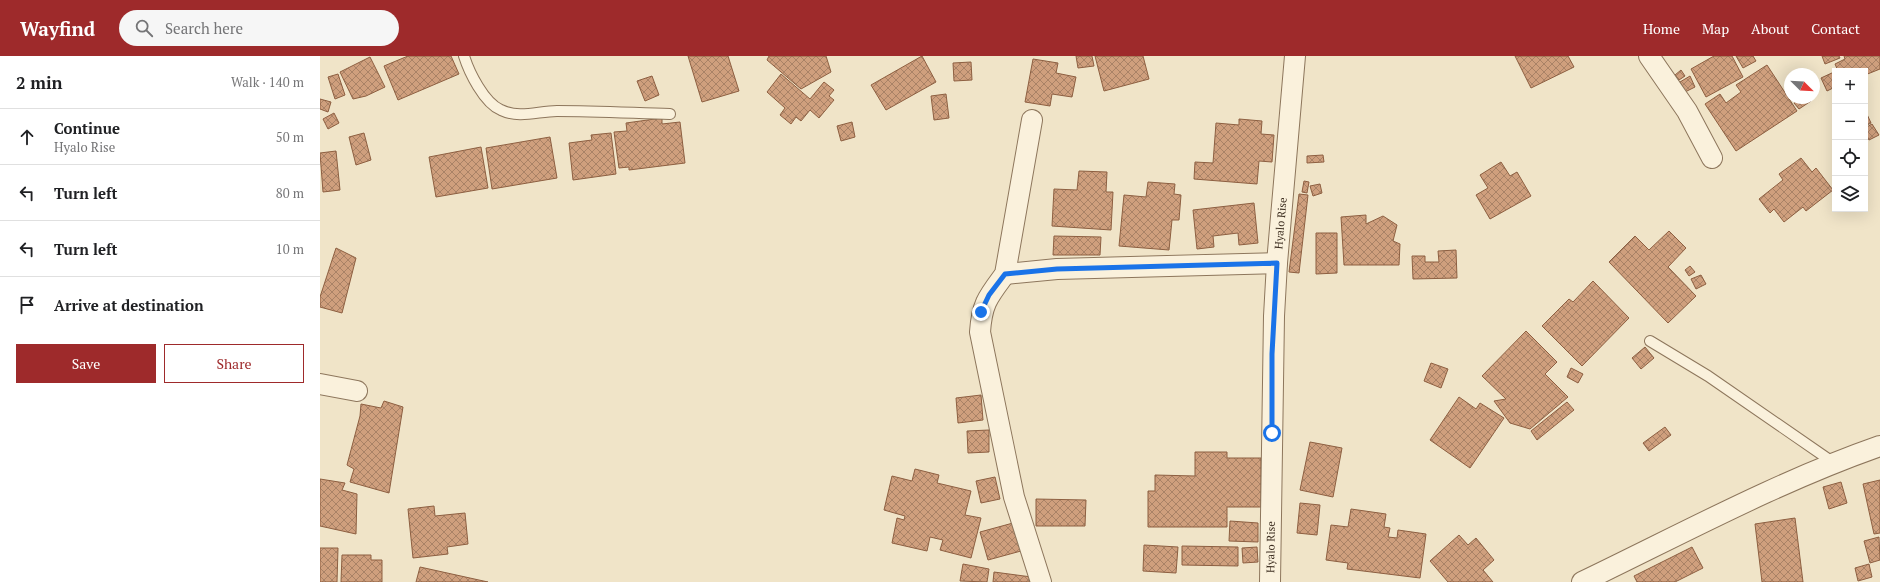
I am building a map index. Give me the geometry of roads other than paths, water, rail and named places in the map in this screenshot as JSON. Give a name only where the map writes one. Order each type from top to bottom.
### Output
[{"type":"street","name":"Hyalo Rise","points":[[1270,582],[1272,354],[1277,263],[1295,56]]},
{"type":"street","points":[[1649,56],[1687,111],[1712,158]]},
{"type":"street","points":[[1032,120],[1005,274],[989,295],[981,312],[980,332],[1014,498],[1041,582]]},
{"type":"street","points":[[1005,274],[1057,269],[1277,263]]},
{"type":"street","points":[[320,384],[357,391]]},
{"type":"street","points":[[1582,582],[1774,489],[1834,462],[1880,446]]},
{"type":"lane","points":[[464,56],[468,68],[480,90],[499,110],[517,115],[556,111],[670,114]]},
{"type":"lane","points":[[1650,341],[1708,376],[1834,462]]}]
